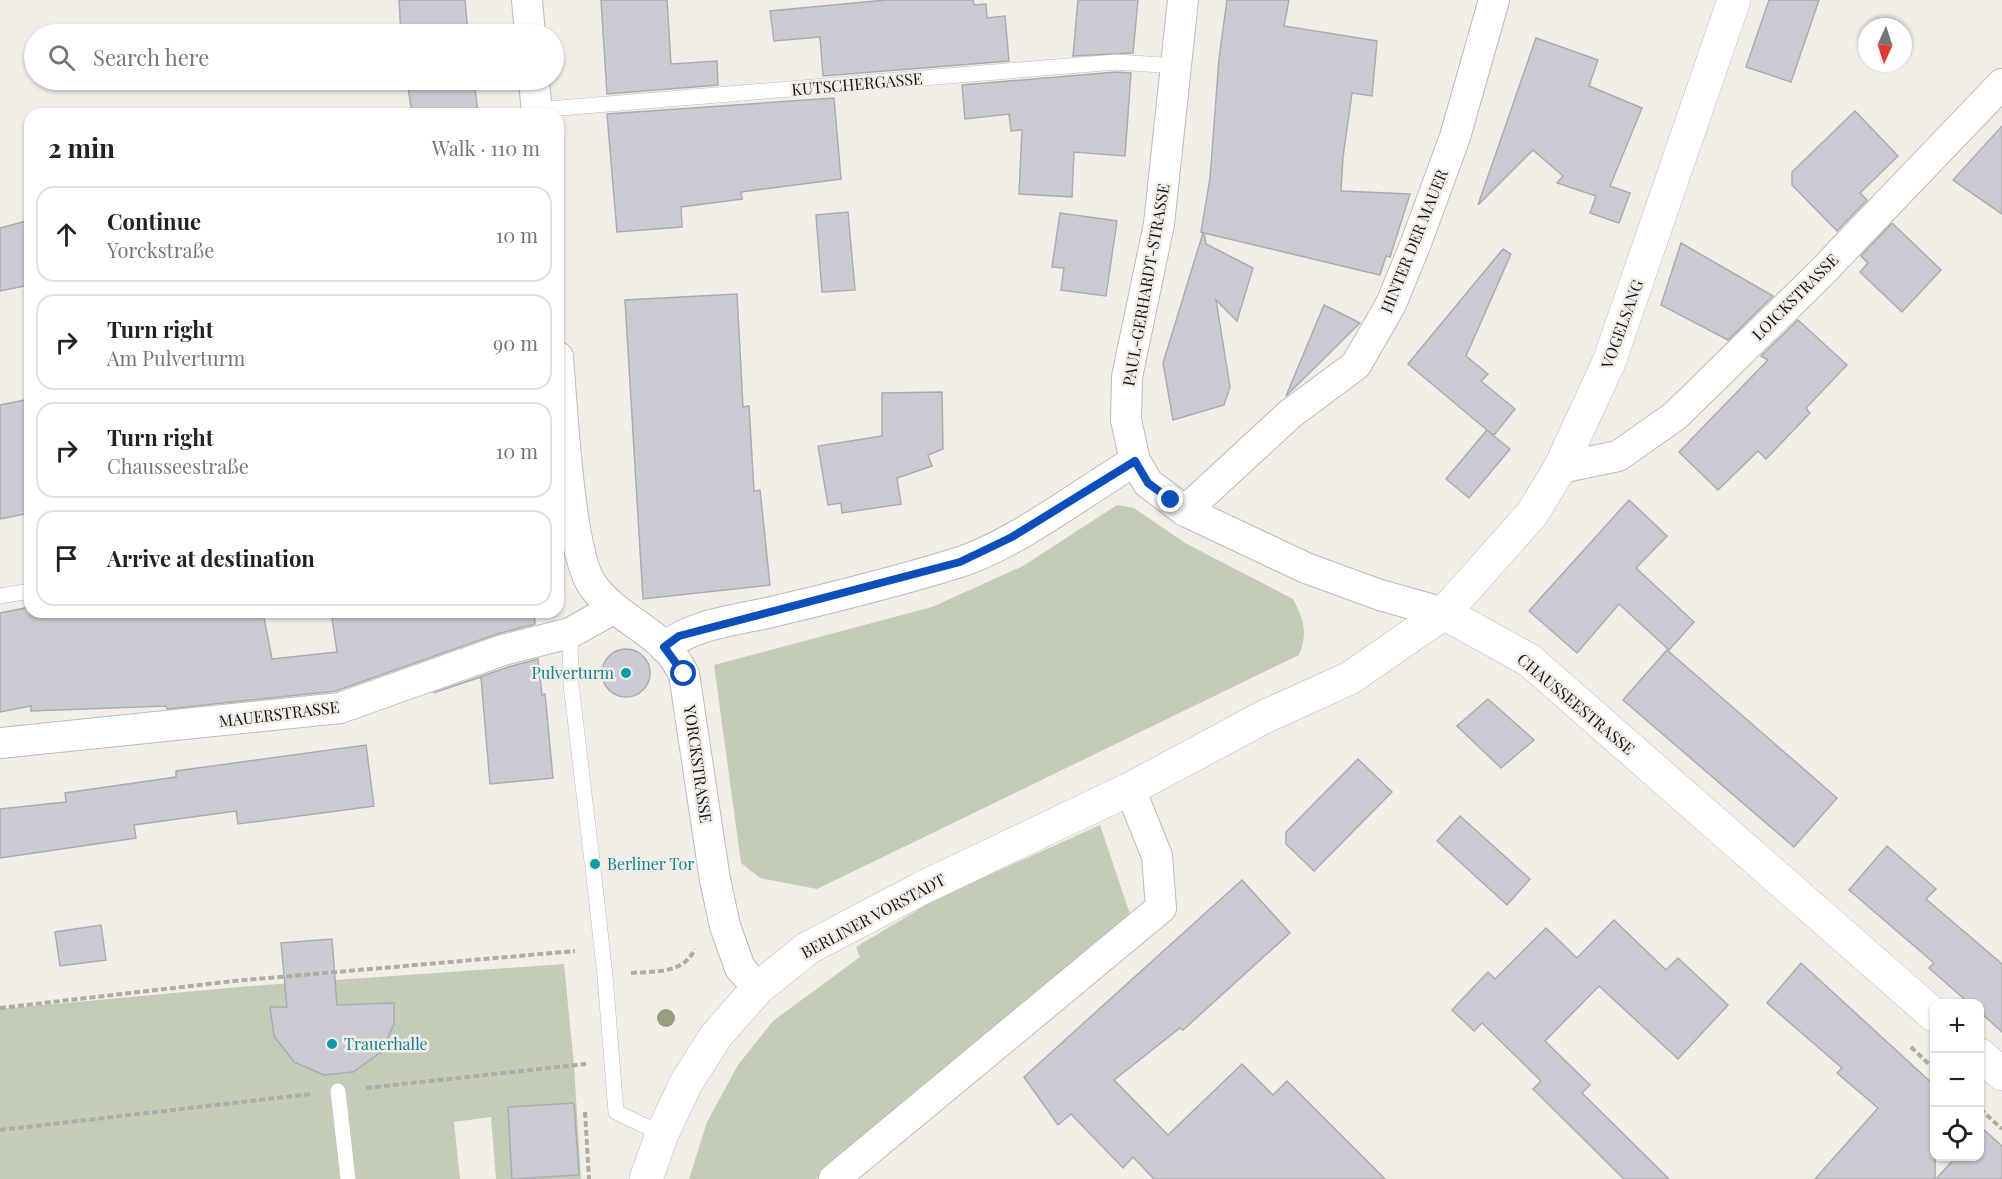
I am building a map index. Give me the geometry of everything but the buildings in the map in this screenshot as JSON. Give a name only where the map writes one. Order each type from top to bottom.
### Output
[{"type":"main road","name":"VOGELSANG","points":[[1444,613],[1532,514],[1560,468],[1609,362],[1734,0]]},
{"type":"main road","name":"BERLINER VORSTADT","points":[[646,1179],[662,1134],[686,1083],[716,1036],[758,988],[808,948],[922,888],[1130,789],[1264,717],[1350,678],[1444,613]]},
{"type":"main road","name":"CHAUSSEESTRASSE","points":[[1444,613],[1529,660],[1930,1011]]},
{"type":"main road","points":[[1984,1058],[2002,1074]]},
{"type":"street","points":[[526,0],[529,24]]},
{"type":"street","name":"PAUL-GERHARDT-STRASSE","points":[[1135,461],[1126,420],[1127,377],[1160,224],[1183,0]]},
{"type":"street","name":"HINTER DER MAUER","points":[[1185,511],[1290,414],[1356,365],[1391,304],[1416,243],[1455,137],[1494,0]]},
{"type":"street","name":"LOICKSTRASSE","points":[[1560,468],[1618,456],[1675,416],[1820,274],[2002,84]]},
{"type":"street","points":[[535,90],[537,108]]},
{"type":"street","points":[[664,647],[679,636],[695,629],[782,610],[960,562],[1012,537],[1135,461]]},
{"type":"street","name":"CHAUSSEESTRASSE","points":[[1135,461],[1148,483],[1185,511],[1306,568],[1380,595],[1444,613]]},
{"type":"street","name":"YORCKSTRASSE","points":[[564,493],[591,585],[613,609],[664,647],[684,674],[715,880],[725,926],[740,968],[758,988]]},
{"type":"street","name":"MAUERSTRASSE","points":[[0,743],[340,708],[503,650],[570,633],[613,609]]},
{"type":"street","points":[[834,1179],[1161,908],[1157,856],[1130,789]]},
{"type":"lane","name":"KUTSCHERGASSE","points":[[564,110],[1116,62],[1177,66]]},
{"type":"lane","points":[[0,596],[24,592]]},
{"type":"lane","points":[[570,633],[572,684],[603,950],[616,1112],[662,1134]]},
{"type":"lane","points":[[338,1091],[348,1179]]},
{"type":"path","points":[[605,976],[671,970],[687,963],[695,950],[696,941]]},
{"type":"path","points":[[0,1008],[234,981],[603,950]]},
{"type":"path","points":[[0,1130],[613,1061]]},
{"type":"path","points":[[1984,1113],[2002,1129]]},
{"type":"green space","points":[[1117,505],[1134,508],[1185,543],[1293,599],[1304,627],[1299,655],[817,889],[760,878],[741,863],[714,665],[932,607],[1023,566]]},
{"type":"green space","points":[[1100,825],[1132,920],[816,1179],[689,1179],[707,1122],[738,1065],[773,1021],[860,957],[856,947],[936,899]]},
{"type":"green space","points":[[564,964],[574,1065],[581,1179],[496,1179],[491,1117],[454,1122],[460,1179],[0,1179],[0,1009],[250,986]]},
{"type":"place","name":"Pulverturm","points":[[626,673]]},
{"type":"place","name":"Berliner Tor","points":[[595,864]]},
{"type":"place","name":"Trauerhalle","points":[[332,1044]]},
{"type":"route","points":[[684,674],[664,647],[679,636],[695,629],[782,610],[960,562],[1012,537],[1135,461],[1148,483],[1171,500]]}]
